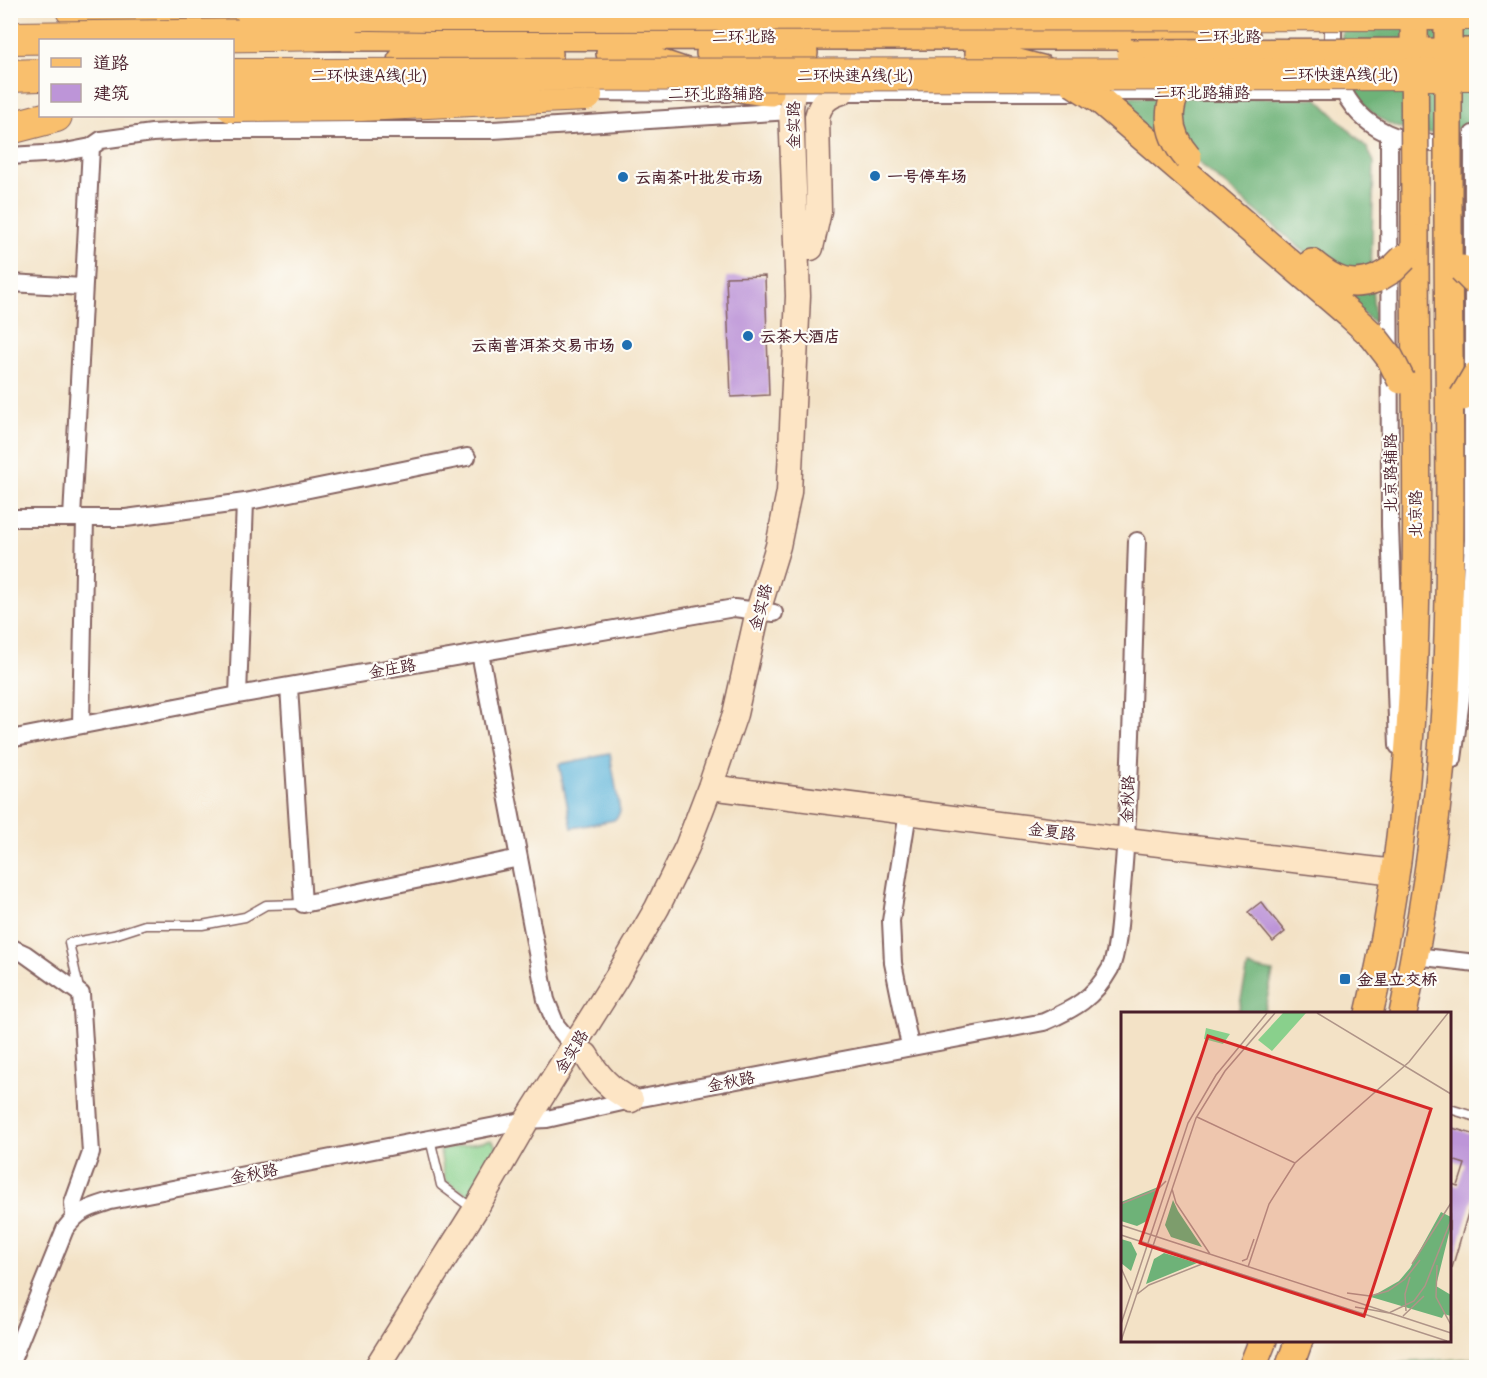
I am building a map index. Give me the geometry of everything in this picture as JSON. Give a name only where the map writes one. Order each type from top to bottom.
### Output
[{"type":"highway","points":[[72,10],[247,17],[610,38],[669,24],[752,30],[802,28]]},
{"type":"highway","points":[[203,10],[802,28]]},
{"type":"highway","points":[[10,37],[802,28],[1476,14]]},
{"type":"highway","name":"二环快速A线(北)","points":[[234,74],[1476,74]]},
{"type":"highway","points":[[10,75],[39,75]]},
{"type":"highway","points":[[234,106],[489,100],[907,75]]},
{"type":"highway","points":[[10,114],[39,103]]},
{"type":"highway","points":[[10,128],[52,117]]},
{"type":"main road","points":[[669,24],[711,10]]},
{"type":"main road","points":[[979,44],[1062,10]]},
{"type":"main road","points":[[1189,10],[1201,22],[1233,35],[1246,44],[1202,65],[1186,78],[1175,94],[1170,112],[1172,131],[1188,158],[1329,278],[1346,283],[1354,284],[1378,278],[1393,269],[1412,245],[1415,222]]},
{"type":"main road","name":"北京路","points":[[1368,1012],[1395,872],[1414,653],[1414,10]]},
{"type":"main road","name":"北京路","points":[[1403,1012],[1415,956],[1436,815],[1447,654],[1448,10]]},
{"type":"main road","name":"二环北路","points":[[10,37],[610,38],[802,28],[979,44],[1246,44],[1476,52]]},
{"type":"main road","name":"二环北路","points":[[1246,44],[1476,35]]},
{"type":"main road","name":"二环北路","points":[[234,74],[450,58],[610,38]]},
{"type":"main road","points":[[610,38],[642,57],[736,89],[789,97]]},
{"type":"main road","points":[[979,44],[1072,83],[1101,101],[1373,336],[1390,358],[1409,401],[1413,423],[1415,478]]},
{"type":"main road","points":[[10,89],[39,88]]},
{"type":"main road","points":[[1448,221],[1452,252],[1469,276]]},
{"type":"main road","points":[[1448,478],[1451,433],[1470,386]]},
{"type":"street","points":[[1338,10],[1332,46],[1336,76],[1359,114],[1389,135],[1411,142],[1426,144],[1455,141],[1475,133],[1475,522],[1469,628],[1461,706],[1448,784],[1436,815]]},
{"type":"street","name":"金实路","points":[[766,612],[789,492],[798,296],[789,97],[802,28]]},
{"type":"street","name":"二环北路辅路","points":[[234,74],[329,76],[565,92],[789,97],[842,92],[1344,92]]},
{"type":"street","points":[[811,248],[819,211],[817,117],[826,99],[842,92]]},
{"type":"street","name":"金实路","points":[[376,1368],[475,1210],[580,1051],[718,788],[735,714],[803,497],[810,426],[813,299],[805,107],[789,97]]},
{"type":"street","points":[[10,156],[60,153],[91,147],[101,140],[152,133],[210,130],[493,130],[789,97]]},
{"type":"street","name":"北京路辅路","points":[[1389,135],[1391,552],[1402,812]]},
{"type":"street","points":[[81,725],[78,518],[83,287],[91,147]]},
{"type":"street","points":[[10,283],[83,287]]},
{"type":"street","points":[[10,518],[126,518],[245,502],[467,457]]},
{"type":"street","points":[[238,696],[245,502]]},
{"type":"street","name":"金秋路","points":[[74,1217],[83,1210],[111,1201],[1044,1022],[1071,1010],[1096,991],[1111,966],[1117,939],[1126,840],[1137,541]]},
{"type":"street","name":"金庄路","points":[[10,739],[480,652],[734,608],[766,612]]},
{"type":"street","points":[[480,652],[546,1000],[556,1025],[604,1082],[615,1092],[631,1101]]},
{"type":"street","points":[[289,687],[303,904],[519,858]]},
{"type":"street","name":"金夏路","points":[[718,788],[1395,872]]},
{"type":"street","points":[[908,812],[891,921],[893,963],[910,1046]]},
{"type":"street","points":[[10,947],[25,954],[81,994],[91,1153],[74,1203],[74,1217],[58,1244],[10,1365]]},
{"type":"street","points":[[1415,956],[1476,963]]},
{"type":"street","name":"金实路","points":[[394,1368],[486,1222],[537,1119]]},
{"type":"lane","points":[[81,994],[69,943],[114,935],[146,926],[202,925],[245,917],[266,905],[303,904]]},
{"type":"lane","points":[[1451,1110],[1476,1117]]},
{"type":"lane","points":[[430,1139],[441,1185],[475,1210]]},
{"type":"green space","points":[[1476,11],[1476,120],[1459,128],[1442,132],[1423,133],[1405,130],[1373,113],[1360,100],[1350,84],[1344,63],[1343,25]]},
{"type":"green space","points":[[1111,97],[1317,98],[1367,148],[1374,162],[1371,275],[1375,323],[1339,294],[1325,269],[1187,153],[1164,146]]},
{"type":"green space","points":[[1248,967],[1273,972],[1264,1012],[1238,1012]]},
{"type":"green space","points":[[491,1140],[502,1153],[473,1198],[445,1180],[440,1150]]},
{"type":"green space","points":[[1476,1358],[1476,1367],[1380,1367],[1381,1364]]},
{"type":"water","points":[[610,754],[620,811],[618,816],[614,820],[572,828],[559,764]]},
{"type":"building","name":"云茶大酒店","points":[[765,276],[769,395],[731,397],[726,277]]},
{"type":"building","points":[[1261,902],[1285,932],[1273,942],[1248,912]]},
{"type":"building","points":[[1451,1128],[1476,1135],[1476,1186],[1451,1268],[1451,1184],[1458,1186],[1465,1164],[1451,1160]]},
{"type":"place","name":"一号停车场","points":[[875,176]]},
{"type":"place","name":"云南茶叶批发市场","points":[[623,177]]},
{"type":"place","name":"云茶大酒店","points":[[748,336]]},
{"type":"place","name":"云南普洱茶交易市场","points":[[627,345]]},
{"type":"place","name":"金星立交桥","points":[[1345,979]]}]
